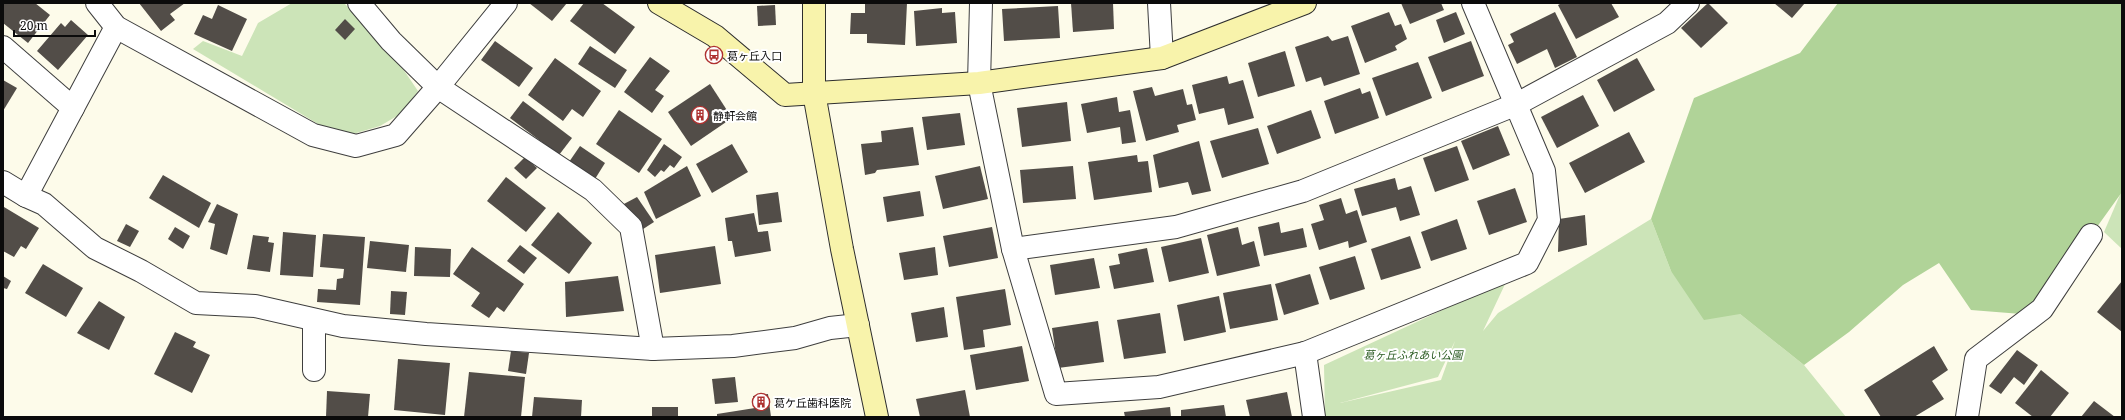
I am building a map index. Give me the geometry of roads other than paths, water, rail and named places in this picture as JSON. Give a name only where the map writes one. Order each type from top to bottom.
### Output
[{"type":"street","points":[[97,3],[116,27],[313,136],[356,146],[396,135],[438,87],[506,3]]},
{"type":"street","points":[[359,3],[391,41],[438,87],[593,190],[631,227],[653,349]]},
{"type":"street","points":[[659,3],[715,36],[785,95],[979,83],[1162,58],[1305,3]]},
{"type":"street","points":[[814,3],[814,93],[877,417]]},
{"type":"street","points":[[981,3],[979,83],[1013,249],[1056,394],[1159,387],[1305,353],[1527,263],[1549,220],[1544,171],[1473,3]]},
{"type":"street","points":[[1159,3],[1162,58]]},
{"type":"street","points":[[1013,249],[1176,228],[1295,193],[1516,104],[1667,23],[1688,3]]},
{"type":"street","points":[[26,196],[116,27]]},
{"type":"street","points":[[3,47],[73,108]]},
{"type":"street","points":[[3,182],[26,196],[44,204],[95,248],[141,271],[196,303],[255,306],[342,326],[426,334],[653,349],[733,346],[796,338],[830,328],[858,325]]},
{"type":"street","points":[[1967,417],[1976,359],[2042,309],[2090,235]]},
{"type":"street","points":[[314,320],[314,370]]},
{"type":"street","points":[[1305,353],[1314,417]]},
{"type":"place","name":"葛ヶ丘入口","points":[[714,55]]},
{"type":"place","name":"静軒会館","points":[[700,115]]},
{"type":"place","name":"葛ケ丘歯科医院","points":[[761,402]]},
{"type":"park label","name":"葛ヶ丘ふれあい公園","points":[[1413,354]]}]
